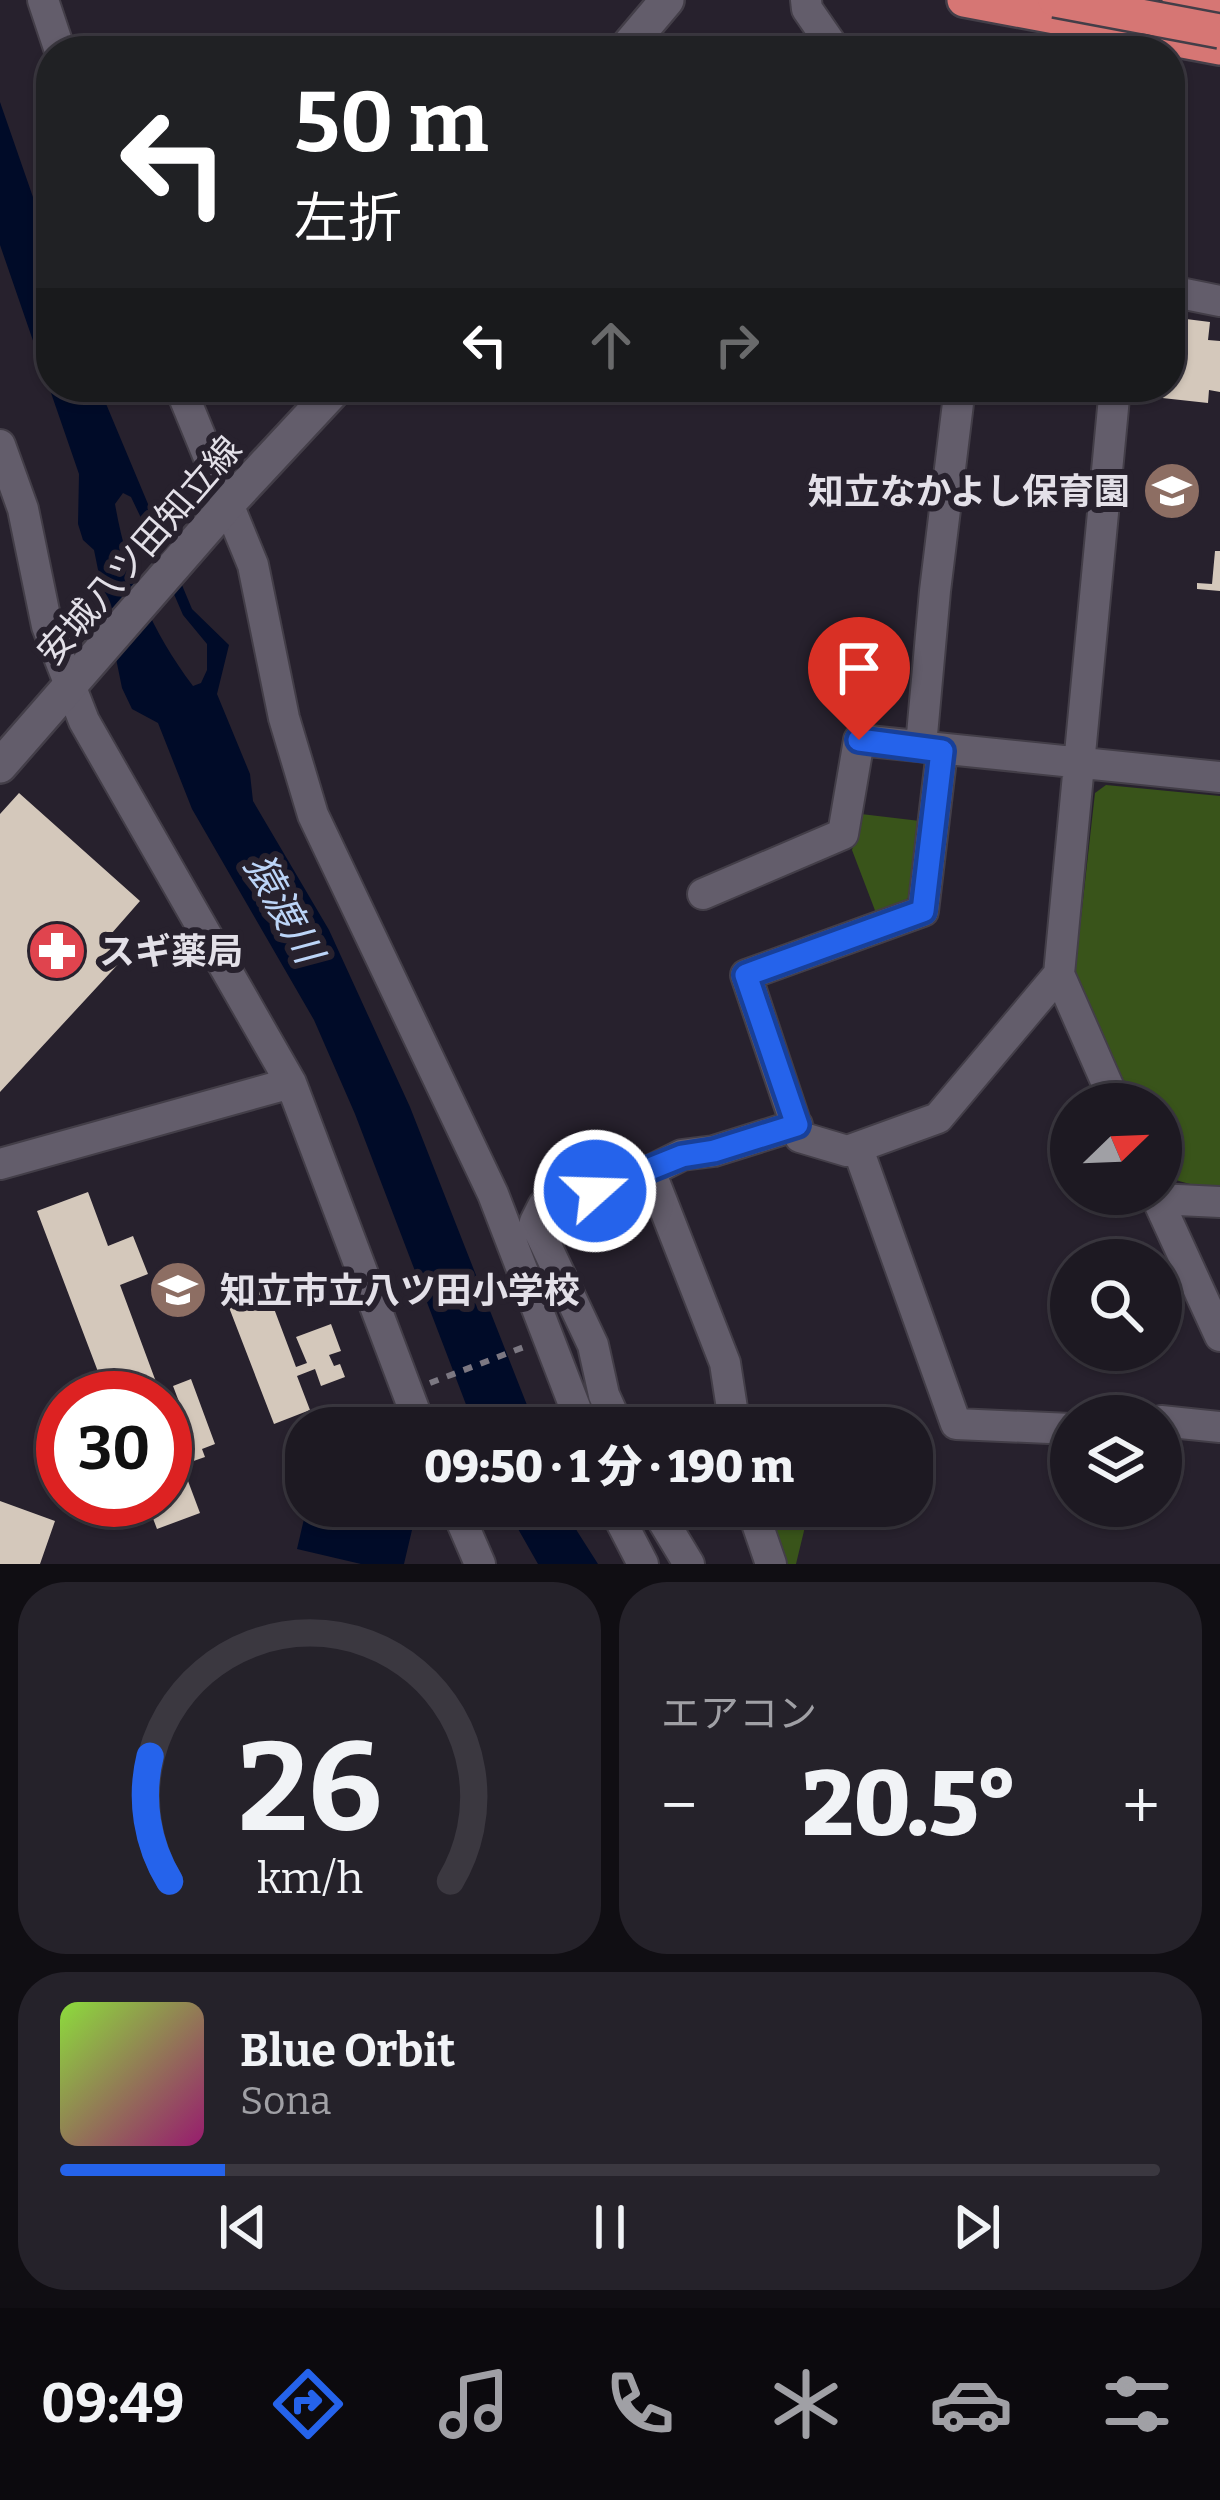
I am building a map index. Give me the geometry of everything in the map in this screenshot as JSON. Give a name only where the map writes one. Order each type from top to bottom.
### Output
[{"type":"highway","points":[[964,0],[1121,36]]},
{"type":"highway","points":[[1055,0],[1220,31]]},
{"type":"highway","points":[[1153,36],[1158,0]]},
{"type":"highway","points":[[1179,0],[1220,8]]},
{"type":"highway","points":[[1185,45],[1220,48]]},
{"type":"main road","points":[[637,36],[667,0]]},
{"type":"main road","name":"安城八ツ田知立線","points":[[0,766],[323,402]]},
{"type":"street","points":[[43,0],[55,36]]},
{"type":"street","points":[[806,0],[826,36]]},
{"type":"street","points":[[1185,294],[1220,301]]},
{"type":"street","points":[[184,402],[223,510],[253,565],[284,718],[313,815],[493,1194],[575,1407]]},
{"type":"street","points":[[958,402],[934,591],[923,911],[746,975],[800,1137],[847,1151],[938,1118],[1059,974]]},
{"type":"street","points":[[1107,1083],[1059,974],[1114,402]]},
{"type":"street","points":[[0,445],[23,509],[47,626],[70,686],[92,735],[291,1083],[413,1407]]},
{"type":"street","points":[[703,894],[843,834],[859,740],[1220,777]]},
{"type":"street","points":[[0,1164],[291,1083]]},
{"type":"street","points":[[610,1407],[592,1345],[536,1222],[543,1206],[682,1156],[797,1125]]},
{"type":"street","points":[[858,1148],[956,1424],[1050,1428]]},
{"type":"street","points":[[650,1171],[725,1363],[732,1407]]},
{"type":"street","points":[[1182,1199],[1220,1202]]},
{"type":"street","points":[[1164,1215],[1220,1336]]},
{"type":"street","points":[[1182,1422],[1220,1426]]},
{"type":"street","points":[[464,1527],[481,1564]]},
{"type":"street","points":[[624,1527],[643,1564]]},
{"type":"street","points":[[667,1527],[689,1564]]},
{"type":"street","points":[[758,1527],[771,1564]]},
{"type":"path","points":[[418,1388],[542,1340]]},
{"type":"green space","points":[[1106,785],[1220,796],[1220,1188],[1182,1182],[1182,1083],[1125,1083],[1075,971],[1095,793]]},
{"type":"green space","points":[[861,814],[920,821],[913,891],[904,903],[876,913],[852,850]]},
{"type":"green space","points":[[769,1527],[805,1527],[796,1564],[784,1564]]},
{"type":"water","points":[[0,102],[36,206],[36,349],[0,245]]},
{"type":"water","name":"猿渡川","points":[[54,402],[105,402],[192,609],[229,645],[217,694],[250,774],[253,801],[329,930],[410,1107],[528,1407],[467,1407],[314,1020],[192,809],[158,723],[132,709],[122,688],[94,550],[83,540],[78,524],[79,474]],"holes":[[[123,493],[131,497],[183,615],[207,644],[207,670],[201,683],[193,686],[153,622],[134,577],[115,504]]]},
{"type":"water","points":[[302,1527],[413,1527],[404,1564],[361,1564],[297,1549]]},
{"type":"water","points":[[517,1527],[575,1527],[598,1564],[538,1564]]},
{"type":"building","points":[[1185,319],[1210,322],[1208,340],[1220,341],[1220,392],[1209,390],[1208,403],[1185,400]]},
{"type":"building","points":[[1215,551],[1220,551],[1220,591],[1197,589],[1197,583],[1212,584]]},
{"type":"building","name":"スギ薬局","points":[[19,793],[140,901],[104,942],[122,960],[0,1092],[0,814]]},
{"type":"building","points":[[88,1192],[108,1246],[133,1236],[148,1274],[120,1285],[152,1371],[98,1371],[37,1211]]},
{"type":"building","points":[[264,1282],[296,1367],[307,1363],[296,1337],[331,1324],[341,1351],[329,1355],[334,1366],[340,1364],[345,1377],[321,1386],[315,1369],[297,1376],[309,1407],[285,1407],[285,1420],[274,1424],[225,1297]]},
{"type":"building","points":[[192,1382],[215,1444],[202,1449],[205,1457],[192,1462]]},
{"type":"building","points":[[192,1492],[200,1513],[192,1516]]},
{"type":"building","points":[[0,1501],[36,1514],[36,1527],[53,1527],[40,1564],[0,1564]]},
{"type":"place","name":"知立なかよし保育園","points":[[1172,491]]},
{"type":"place","name":"スギ薬局","points":[[57,951]]},
{"type":"place","name":"知立市立八ツ田小学校","points":[[178,1290]]},
{"type":"route","points":[[595,1191],[682,1156],[797,1125],[746,975],[923,911],[942,751],[859,740]]}]
